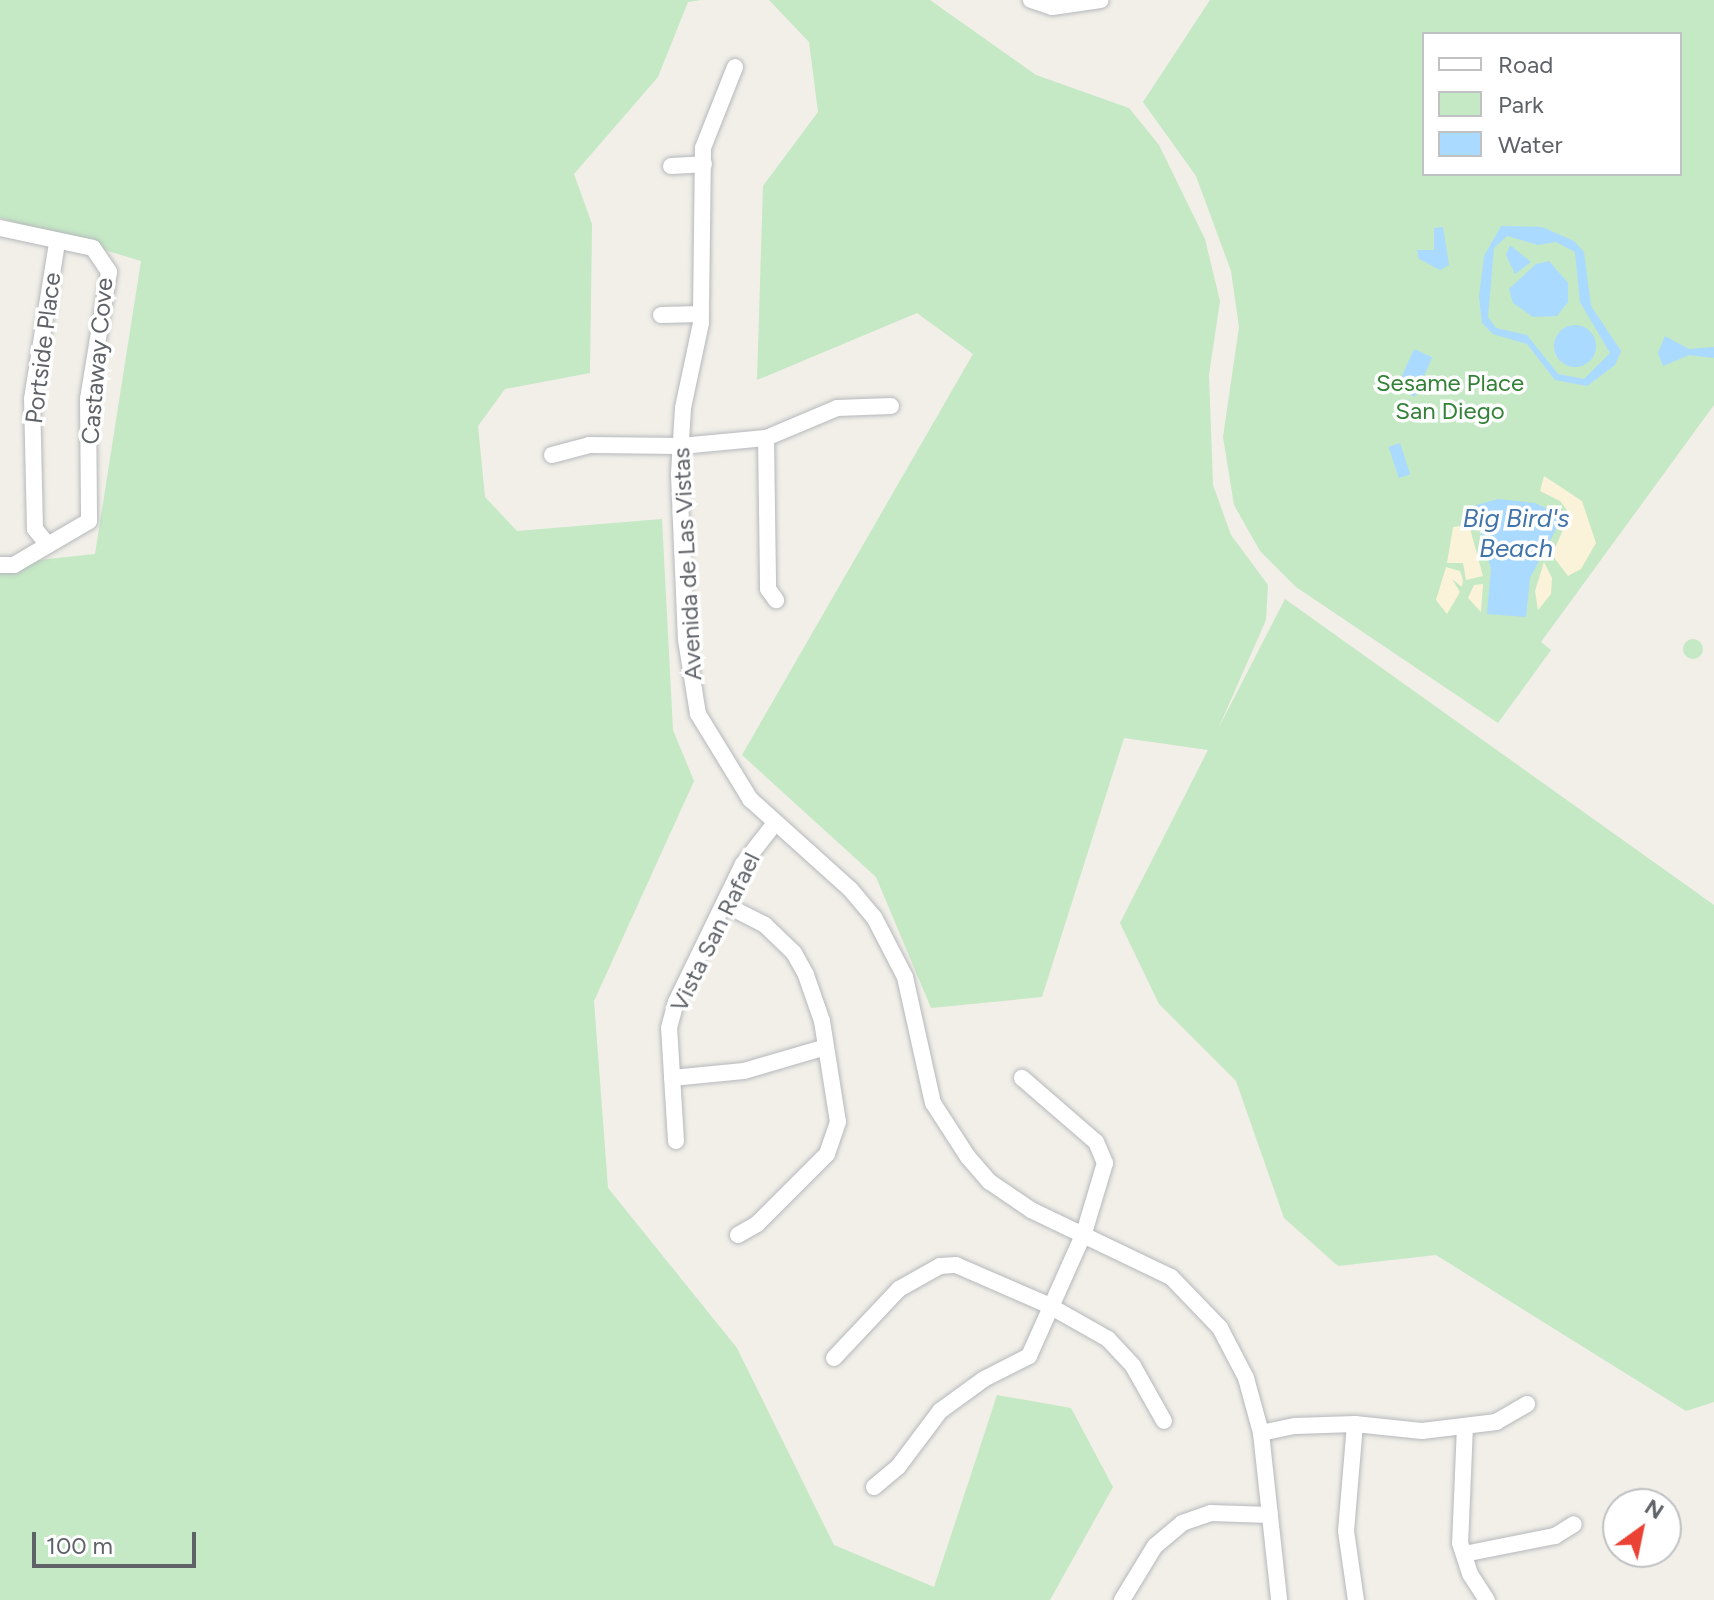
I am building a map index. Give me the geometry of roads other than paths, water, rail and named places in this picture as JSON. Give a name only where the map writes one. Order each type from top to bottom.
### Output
[{"type":"street","points":[[1031,0],[1052,7],[1101,0]]},
{"type":"street","name":"Avenida de Las Vistas","points":[[735,67],[707,135],[701,314],[681,446],[686,640],[698,714],[737,779],[775,823],[851,890],[890,945],[905,977],[923,1073],[950,1135],[990,1182],[1031,1210],[1156,1267],[1203,1306],[1239,1361],[1261,1433],[1279,1600]]},
{"type":"street","points":[[671,166],[704,164]]},
{"type":"street","name":"Castaway Cove","points":[[0,228],[57,243],[93,248],[109,272],[88,399],[89,521],[14,565],[0,565]]},
{"type":"street","name":"Portside Place","points":[[48,545],[35,529],[32,399],[57,243]]},
{"type":"street","points":[[661,315],[701,314]]},
{"type":"street","points":[[552,455],[589,445],[681,446],[766,438],[837,408],[891,406]]},
{"type":"street","points":[[766,438],[768,589],[776,600]]},
{"type":"street","name":"Vista San Rafael","points":[[676,1141],[669,1028],[676,1002],[743,864],[775,823]]},
{"type":"street","points":[[724,904],[765,925],[794,953],[812,989],[826,1047],[838,1122],[827,1154],[757,1224],[738,1235]]},
{"type":"street","points":[[672,1078],[744,1071],[826,1047]]},
{"type":"street","points":[[874,1487],[898,1467],[951,1402],[1029,1356],[1048,1305],[1084,1233],[1105,1163],[1096,1142],[1022,1078]]},
{"type":"street","points":[[834,1358],[899,1289],[940,1266],[971,1268],[1048,1305],[1112,1341],[1139,1374],[1164,1421]]},
{"type":"street","points":[[1261,1433],[1295,1426],[1355,1424],[1422,1431],[1508,1419],[1527,1404]]},
{"type":"street","points":[[1355,1424],[1346,1531],[1356,1600]]},
{"type":"street","points":[[1465,1426],[1458,1509],[1470,1574],[1487,1600]]},
{"type":"street","points":[[1122,1600],[1155,1546],[1182,1523],[1211,1513],[1270,1515]]},
{"type":"street","points":[[1464,1554],[1555,1536],[1574,1524]]},
{"type":"water","points":[[1501,226],[1542,227],[1574,241],[1584,252],[1591,306],[1621,351],[1615,365],[1587,386],[1555,380],[1527,344],[1493,334],[1482,323],[1479,297],[1484,256]],"holes":[[[1507,236],[1538,245],[1556,242],[1575,252],[1580,302],[1610,353],[1584,379],[1558,374],[1527,335],[1496,328],[1488,317],[1494,248]]]},
{"type":"water","points":[[1443,227],[1449,265],[1440,270],[1419,259],[1417,250],[1434,250],[1434,228]]},
{"type":"water","points":[[1510,245],[1531,262],[1515,274],[1506,255]]},
{"type":"water","points":[[1549,261],[1568,283],[1568,302],[1557,316],[1533,317],[1513,303],[1509,289],[1536,264]]},
{"type":"water","points":[[1575,325],[1590,331],[1596,346],[1590,361],[1575,367],[1560,361],[1554,346],[1560,331]]},
{"type":"water","points":[[1665,336],[1689,349],[1714,347],[1714,358],[1689,355],[1663,366],[1658,353]]},
{"type":"water","points":[[1414,349],[1432,357],[1415,396],[1397,388]]},
{"type":"water","points":[[1400,443],[1410,474],[1399,478],[1389,447]]},
{"type":"water","name":"Big Bird's Beach","points":[[1498,499],[1535,503],[1563,516],[1530,578],[1526,617],[1487,614],[1491,569],[1473,506]]},
{"type":"park label","name":"Sesame Place San Diego","points":[[1450,397]]}]
